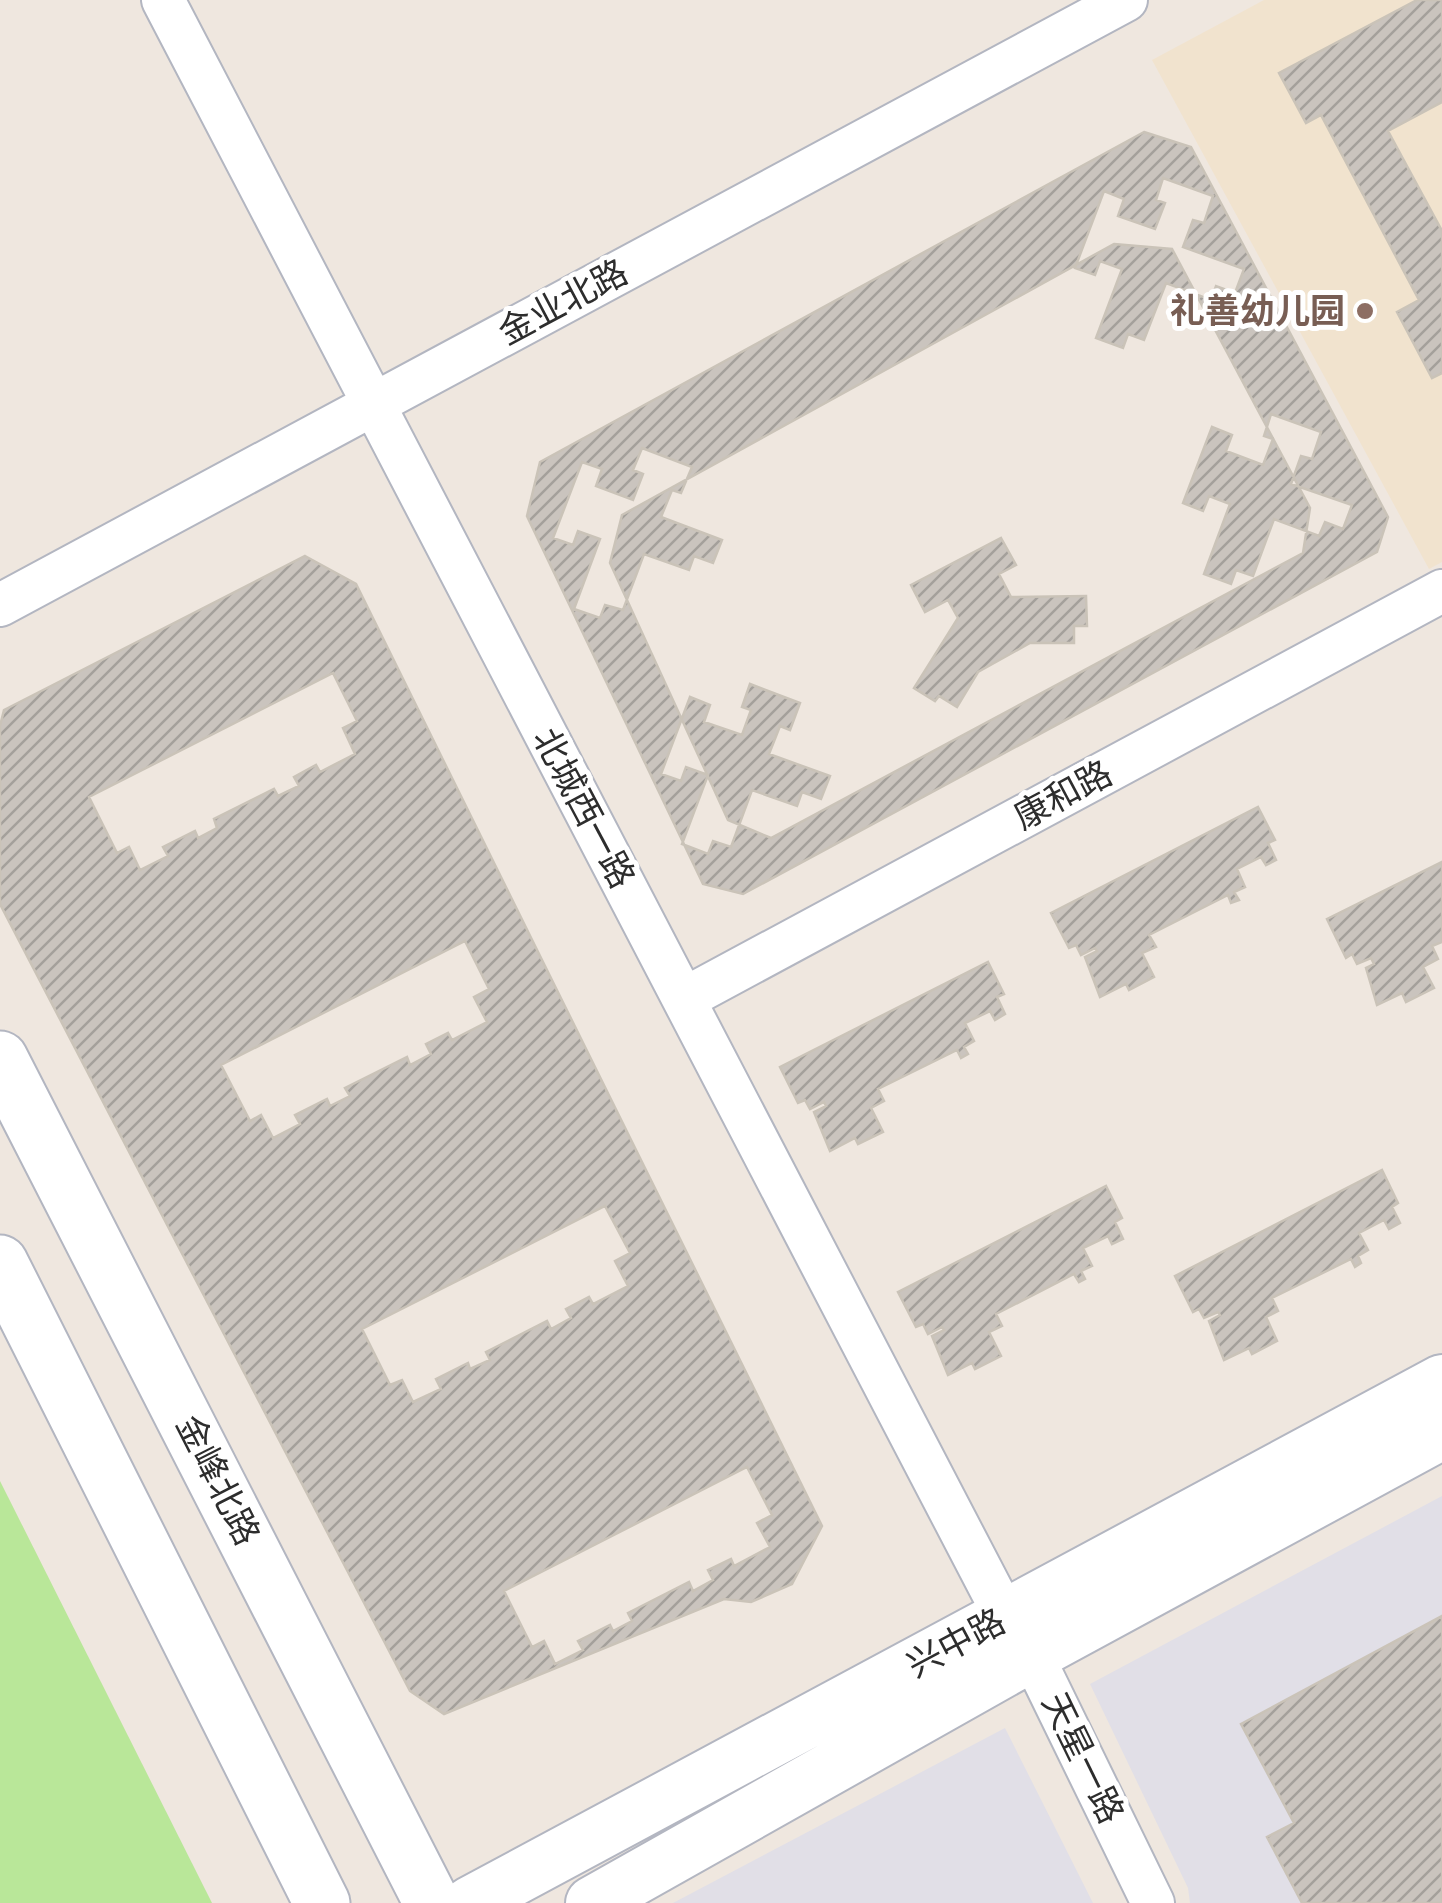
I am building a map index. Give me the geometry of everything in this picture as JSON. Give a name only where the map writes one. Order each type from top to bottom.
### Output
[{"type":"main road","name":"金峰北路","points":[[0,1059],[432,1903]]},
{"type":"main road","points":[[0,1262],[322,1903]]},
{"type":"street","name":"北城西一路","points":[[163,0],[1019,1636]]},
{"type":"street","name":"金业北路","points":[[0,605],[374,404],[1081,10],[1126,0]]},
{"type":"street","name":"康和路","points":[[684,999],[1442,591]]},
{"type":"street","name":"兴中路","points":[[592,1903],[1019,1636],[1442,1381]]},
{"type":"street","name":"兴中路","points":[[470,1903],[1442,1432]]},
{"type":"street","name":"天星一路","points":[[1019,1636],[1153,1903]]},
{"type":"shaded area","name":"礼善幼儿园","points":[[1264,0],[1442,0],[1442,562],[1429,569],[1152,60]]},
{"type":"shaded area","points":[[1442,1496],[1442,1903],[1190,1903],[1188,1888],[1090,1684]]},
{"type":"shaded area","points":[[1005,1728],[1093,1903],[673,1903]]},
{"type":"green space","points":[[0,1481],[212,1903],[0,1903]]},
{"type":"building","points":[[1417,0],[1442,0],[1442,102],[1388,131],[1442,231],[1442,373],[1432,378],[1397,312],[1419,300],[1321,115],[1306,123],[1279,73]]},
{"type":"building","points":[[1144,132],[1191,147],[1388,517],[1377,552],[743,894],[703,884],[527,516],[540,462]],"holes":[[[1114,244],[1172,249],[1310,508],[1303,553],[771,838],[728,820],[610,563],[622,515]]]},
{"type":"building","points":[[1163,178],[1213,196],[1204,223],[1193,220],[1183,247],[1244,269],[1235,293],[1216,286],[1211,300],[1166,283],[1144,340],[1128,334],[1123,348],[1096,338],[1122,269],[1100,261],[1095,275],[1075,268],[1104,191],[1124,199],[1118,216],[1155,229],[1165,203],[1156,200]]},
{"type":"building","points":[[1271,414],[1321,432],[1312,459],[1301,456],[1291,484],[1352,505],[1343,529],[1325,522],[1319,536],[1274,519],[1253,576],[1236,570],[1231,584],[1204,574],[1230,504],[1209,496],[1203,511],[1183,503],[1212,427],[1232,435],[1226,451],[1263,465],[1273,439],[1264,436]]},
{"type":"building","points":[[642,448],[692,467],[681,493],[672,490],[661,517],[722,540],[713,563],[694,556],[689,570],[644,554],[623,610],[605,605],[600,618],[574,609],[600,539],[578,531],[573,545],[553,538],[582,462],[602,469],[596,486],[633,500],[643,474],[633,470]]},
{"type":"building","points":[[1001,538],[1016,565],[999,574],[1011,597],[1086,596],[1087,626],[1074,626],[1074,643],[1030,643],[978,672],[957,707],[939,696],[935,701],[914,688],[958,618],[948,600],[925,612],[911,585]]},
{"type":"building","points":[[305,556],[356,584],[822,1526],[792,1584],[751,1602],[724,1599],[444,1714],[410,1691],[0,904],[0,726],[4,710]]},
{"type":"building","points":[[333,673],[357,721],[343,728],[355,754],[320,772],[316,765],[294,777],[299,786],[278,796],[274,789],[214,819],[217,828],[198,838],[195,831],[163,847],[168,856],[140,870],[129,847],[117,853],[89,797]]},
{"type":"building","points":[[750,684],[800,703],[790,730],[780,726],[769,754],[830,776],[821,799],[802,792],[797,806],[752,790],[731,847],[713,841],[708,854],[682,844],[708,775],[686,767],[681,781],[661,774],[690,697],[710,705],[704,722],[742,735],[751,710],[742,707]]},
{"type":"building","points":[[1258,807],[1275,840],[1268,843],[1276,860],[1266,865],[1261,857],[1237,869],[1245,887],[1234,892],[1239,900],[1231,903],[1228,895],[1149,935],[1156,947],[1142,953],[1154,977],[1129,990],[1126,984],[1100,997],[1085,957],[1097,951],[1095,948],[1081,955],[1076,945],[1069,948],[1051,913]]},
{"type":"building","points":[[1442,862],[1442,942],[1432,946],[1438,959],[1423,967],[1434,988],[1406,1002],[1402,993],[1377,1005],[1366,968],[1374,964],[1371,958],[1357,964],[1352,954],[1346,958],[1327,919]]},
{"type":"building","points":[[465,941],[489,989],[474,997],[487,1022],[452,1040],[448,1033],[426,1044],[431,1054],[410,1065],[407,1057],[345,1088],[350,1096],[330,1106],[327,1099],[295,1115],[300,1124],[273,1138],[261,1115],[250,1121],[221,1065]]},
{"type":"building","points":[[988,962],[1004,994],[997,997],[1005,1014],[995,1020],[990,1011],[965,1023],[974,1041],[964,1047],[968,1054],[961,1058],[957,1050],[878,1089],[884,1101],[871,1108],[883,1132],[858,1144],[855,1138],[830,1151],[814,1112],[826,1106],[824,1102],[810,1109],[805,1100],[798,1103],[780,1067]]},
{"type":"building","points":[[1382,1170],[1398,1203],[1392,1207],[1400,1223],[1389,1229],[1384,1220],[1359,1233],[1368,1250],[1358,1256],[1361,1263],[1355,1267],[1351,1259],[1272,1298],[1278,1311],[1266,1317],[1277,1341],[1252,1354],[1249,1348],[1224,1360],[1209,1321],[1220,1315],[1218,1312],[1204,1318],[1199,1309],[1193,1312],[1175,1276]]},
{"type":"building","points":[[1106,1186],[1122,1218],[1115,1222],[1123,1239],[1112,1244],[1108,1236],[1083,1248],[1092,1266],[1081,1271],[1085,1279],[1079,1282],[1074,1274],[996,1314],[1002,1326],[989,1332],[1001,1356],[975,1369],[972,1363],[948,1375],[932,1336],[944,1330],[942,1327],[928,1334],[923,1324],[916,1327],[898,1292]]},
{"type":"building","points":[[605,1206],[630,1253],[615,1261],[628,1286],[593,1304],[589,1297],[566,1309],[571,1318],[551,1329],[547,1321],[486,1352],[490,1360],[470,1369],[468,1363],[436,1379],[441,1389],[413,1402],[402,1380],[390,1385],[362,1329]]},
{"type":"building","points":[[747,1467],[772,1515],[757,1523],[770,1547],[734,1566],[731,1559],[708,1570],[713,1580],[693,1591],[689,1582],[628,1613],[632,1621],[613,1631],[610,1625],[578,1641],[583,1650],[555,1664],[544,1641],[532,1647],[504,1591]]},
{"type":"building","points":[[1442,1616],[1442,1903],[1302,1903],[1267,1837],[1294,1823],[1241,1724]]},
{"type":"place","name":"礼善幼儿园","points":[[1365,311]]}]
